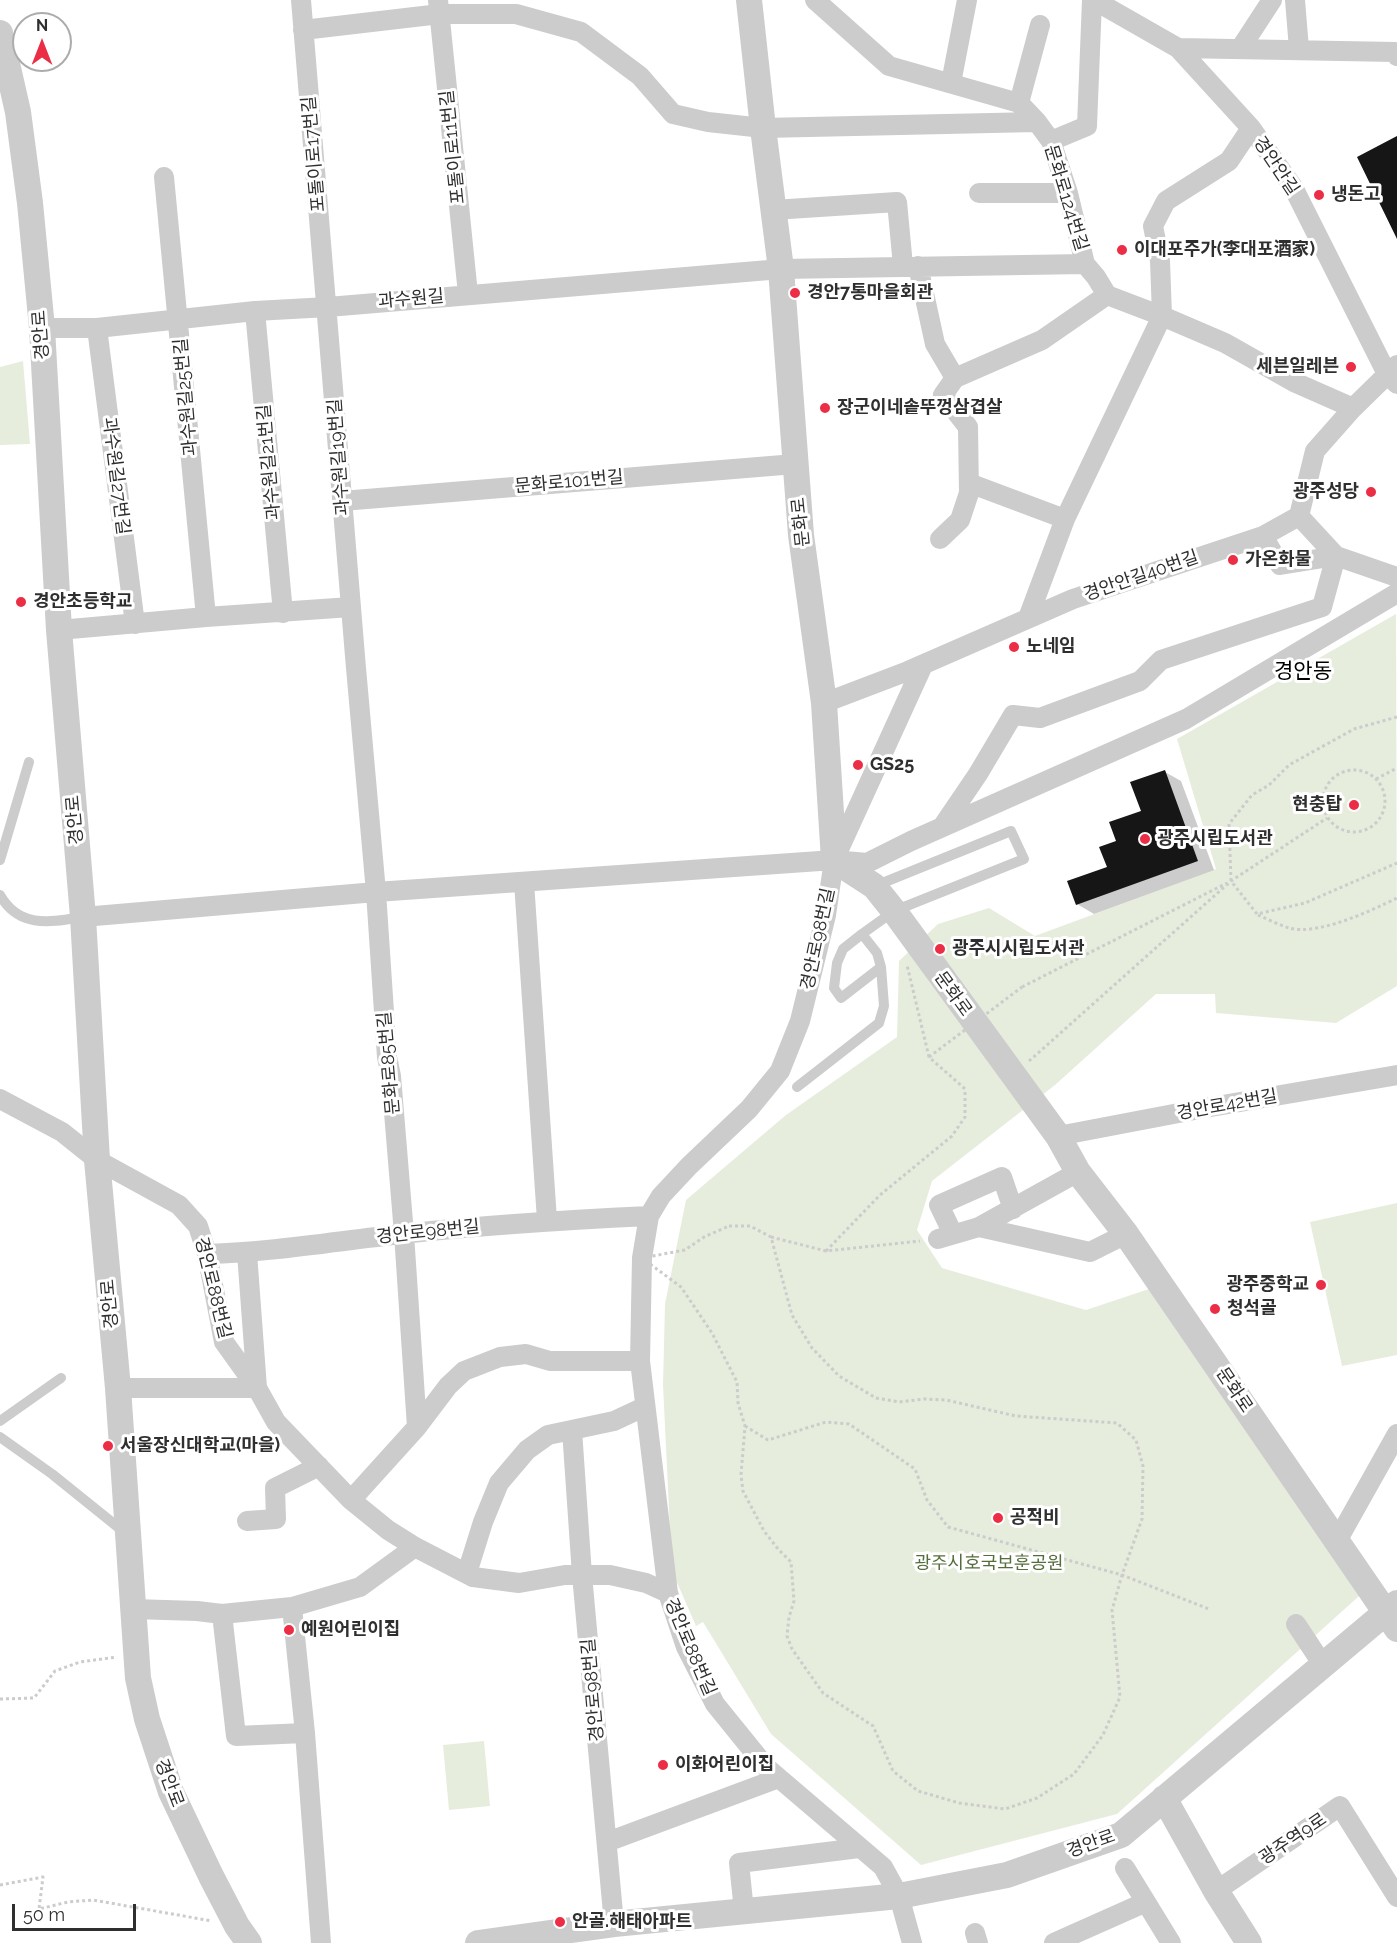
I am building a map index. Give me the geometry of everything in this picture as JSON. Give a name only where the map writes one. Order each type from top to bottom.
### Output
[{"type":"street","name":"포돌이로17번길","points":[[301,0],[328,307]]},
{"type":"street","name":"문화로","points":[[749,0],[781,269],[801,535],[824,702],[834,860],[874,886],[894,911],[1012,1077],[1058,1136],[1078,1173],[1126,1234],[1337,1541],[1393,1615]]},
{"type":"street","points":[[815,0],[890,66],[1019,103],[1040,25]]},
{"type":"street","points":[[951,83],[967,0]]},
{"type":"street","points":[[1051,141],[1088,126],[1093,0]]},
{"type":"street","name":"경안안길","points":[[1093,0],[1178,48],[1251,128],[1293,187],[1394,374]]},
{"type":"street","points":[[1240,49],[1272,0]]},
{"type":"street","points":[[1295,0],[1299,49]]},
{"type":"street","points":[[303,30],[439,7],[516,14],[581,32],[640,76],[673,114],[708,122],[763,128],[1037,122]]},
{"type":"street","name":"포돌이로11번길","points":[[439,7],[468,294]]},
{"type":"street","name":"경안로","points":[[0,33],[18,112],[30,203],[42,328],[59,630],[83,917],[97,1160],[118,1388],[138,1678],[147,1719],[171,1792],[243,1934]]},
{"type":"street","points":[[1178,48],[1395,52],[1397,56]]},
{"type":"street","name":"문화로124번길","points":[[1019,103],[1051,141],[1068,193],[1085,264],[1107,296]]},
{"type":"street","points":[[1029,618],[1065,519],[1162,316],[1160,261],[1153,226],[1166,201],[1229,161],[1251,128]]},
{"type":"street","name":"과수원길25번길","points":[[164,177],[206,617]]},
{"type":"street","points":[[979,194],[1068,193]]},
{"type":"street","points":[[773,210],[897,202],[910,266],[935,344],[955,378]]},
{"type":"street","points":[[781,269],[1085,264]]},
{"type":"street","name":"과수원길","points":[[42,328],[97,328],[255,311],[328,307],[781,269]]},
{"type":"street","points":[[940,539],[960,520],[969,493],[968,426],[943,395],[955,378],[1042,340],[1107,296],[1225,343],[1293,382],[1353,408]]},
{"type":"street","name":"과수원길19번길","points":[[328,307],[342,501],[376,892]]},
{"type":"street","name":"과수원길21번길","points":[[255,311],[283,613]]},
{"type":"street","name":"과수원길27번길","points":[[97,328],[135,624]]},
{"type":"street","points":[[1336,556],[1299,516],[1315,451],[1353,408],[1394,374]]},
{"type":"street","name":"문화로101번길","points":[[342,501],[795,464]]},
{"type":"street","points":[[969,483],[1065,519]]},
{"type":"street","name":"경안안길40번길","points":[[824,702],[923,665],[1073,599],[1263,536],[1299,516]]},
{"type":"street","points":[[1263,536],[1280,564],[1336,556],[1397,577]]},
{"type":"street","points":[[942,827],[978,774],[1013,715],[1040,718],[1140,681],[1161,660],[1322,607],[1336,556]]},
{"type":"street","points":[[83,917],[376,892],[834,860],[867,863],[942,827],[1186,719],[1397,593]]},
{"type":"street","points":[[59,630],[351,607]]},
{"type":"street","name":"경안로98번길","points":[[668,1593],[640,1361],[642,1258],[648,1216],[661,1196],[749,1109],[780,1071],[800,1021],[826,915],[834,860],[923,665]]},
{"type":"street","points":[[524,882],[547,1220]]},
{"type":"street","name":"문화로85번길","points":[[376,892],[417,1427]]},
{"type":"street","name":"경안로42번길","points":[[1058,1136],[1397,1075]]},
{"type":"street","name":"경안로88번길","points":[[0,1099],[62,1132],[97,1160],[179,1205],[198,1226],[207,1254],[224,1342],[257,1388],[276,1422],[351,1500],[388,1530],[415,1547],[473,1577],[519,1583],[565,1575],[610,1575],[646,1583],[668,1593],[686,1647],[715,1704],[766,1767],[883,1867],[899,1896],[912,1943]]},
{"type":"street","points":[[1013,1209],[1002,1177],[939,1205],[945,1237],[978,1227],[1013,1209],[1078,1173]]},
{"type":"street","name":"경안로98번길","points":[[207,1254],[247,1253],[547,1220],[648,1216]]},
{"type":"street","points":[[978,1227],[1090,1252],[1126,1234]]},
{"type":"street","points":[[118,1388],[257,1388],[247,1253]]},
{"type":"street","points":[[351,1500],[417,1427],[448,1386],[464,1371],[500,1357],[526,1354],[550,1361],[640,1361]]},
{"type":"street","points":[[467,1574],[483,1522],[499,1483],[527,1450],[548,1436],[614,1421],[644,1407]]},
{"type":"street","name":"경안로98번길","points":[[572,1431],[582,1575],[614,1924]]},
{"type":"street","points":[[1337,1541],[1397,1434]]},
{"type":"street","points":[[247,1521],[276,1519],[275,1488],[319,1466]]},
{"type":"street","points":[[133,1609],[222,1614],[292,1607],[360,1587],[415,1547]]},
{"type":"street","points":[[292,1607],[305,1733],[321,1943]]},
{"type":"street","points":[[222,1614],[236,1736],[305,1733]]},
{"type":"street","name":"경안로","points":[[478,1943],[614,1924],[899,1896],[1007,1875],[1121,1834],[1323,1665],[1393,1615]]},
{"type":"street","points":[[1296,1624],[1323,1665]]},
{"type":"street","points":[[607,1842],[779,1778]]},
{"type":"street","points":[[1164,1798],[1216,1891],[1249,1943]]},
{"type":"street","name":"광주역9로","points":[[1216,1891],[1340,1806],[1397,1897]]},
{"type":"street","points":[[744,1911],[739,1863],[859,1848]]},
{"type":"street","points":[[1125,1868],[1171,1943]]},
{"type":"street","points":[[1059,1942],[1146,1902]]},
{"type":"lane","points":[[0,860],[29,762]]},
{"type":"lane","points":[[874,886],[1011,831],[1024,859],[894,911],[843,949],[837,963],[834,988],[841,998],[881,967]]},
{"type":"lane","points":[[0,895],[5,904],[24,918],[46,923],[83,917]]},
{"type":"lane","points":[[797,1087],[879,1023],[884,1006],[881,967],[877,953],[862,934]]},
{"type":"lane","points":[[0,1421],[60,1378]]},
{"type":"lane","points":[[0,1437],[52,1474],[127,1534]]},
{"type":"path","points":[[1397,717],[1354,729],[1289,765],[1269,785],[1252,795],[1229,824],[1231,881],[1257,914],[1290,929],[1312,928],[1355,918],[1397,898]]},
{"type":"path","points":[[1376,779],[1397,768]]},
{"type":"path","points":[[1348,770],[1368,773],[1376,779],[1382,787],[1385,808],[1381,818],[1374,826],[1354,833],[1334,826],[1327,818],[1323,808],[1322,798],[1325,788],[1338,774],[1348,770]]},
{"type":"path","points":[[928,1057],[1022,987],[1231,881],[1327,818]]},
{"type":"path","points":[[1257,914],[1305,903],[1397,863]]},
{"type":"path","points":[[1012,1077],[1231,881]]},
{"type":"path","points":[[826,1251],[880,1196],[952,1136],[965,1117],[965,1089],[928,1057],[904,956]]},
{"type":"path","points":[[642,1258],[685,1250],[704,1236],[729,1226],[750,1226],[771,1236],[826,1251],[945,1237]]},
{"type":"path","points":[[642,1258],[681,1287],[712,1333],[737,1382],[738,1403],[745,1426],[741,1475],[743,1491],[764,1531],[791,1562],[794,1601],[787,1636],[792,1649],[823,1693],[873,1726],[893,1771],[918,1791],[959,1803],[1005,1809],[1037,1798],[1074,1774],[1103,1735],[1120,1697],[1112,1610],[1142,1519],[1143,1466],[1136,1440],[1117,1423],[1016,1416],[946,1400],[924,1399],[899,1402],[876,1398],[839,1376],[812,1348],[792,1315],[771,1236]]},
{"type":"path","points":[[745,1426],[768,1440],[826,1422],[849,1424],[915,1469],[927,1500],[948,1527],[1122,1575],[1209,1609]]},
{"type":"path","points":[[0,1699],[34,1698],[55,1671],[80,1662],[136,1654]]},
{"type":"path","points":[[0,1885],[43,1877],[39,1909],[68,1902],[93,1900],[243,1934]]},
{"type":"green space","points":[[23,361],[30,444],[0,445],[0,367]]},
{"type":"green space","name":"광주시호국보훈공원","points":[[1396,614],[1397,986],[1336,1023],[1216,1013],[1215,994],[1156,994],[1055,1085],[932,1181],[917,1230],[942,1268],[1086,1310],[1155,1287],[1368,1588],[1117,1814],[921,1865],[771,1734],[703,1622],[696,1626],[672,1571],[663,1385],[665,1304],[686,1200],[786,1115],[897,1037],[899,961],[938,924],[989,908],[1035,936],[1216,869],[1177,739]]},
{"type":"green space","points":[[1397,1203],[1397,1355],[1342,1366],[1310,1222]]},
{"type":"green space","points":[[484,1741],[490,1806],[449,1810],[443,1745]]},
{"type":"building","points":[[1397,136],[1397,239],[1357,157]]},
{"type":"building","points":[[1165,770],[1198,861],[1076,905],[1067,881],[1107,867],[1099,847],[1116,841],[1109,822],[1141,811],[1130,782]]},
{"type":"place","name":"냉돈고","points":[[1319,195]]},
{"type":"place","name":"이대포주가(李대포酒家)","points":[[1122,250]]},
{"type":"place","name":"경안7통마을회관","points":[[795,293]]},
{"type":"place","name":"세븐일레븐","points":[[1351,367]]},
{"type":"place","name":"장군이네솥뚜껑삼겹살","points":[[825,408]]},
{"type":"place","name":"광주성당","points":[[1371,492]]},
{"type":"place","name":"가온화물","points":[[1233,560]]},
{"type":"place","name":"경안초등학교","points":[[21,602]]},
{"type":"place","name":"노네임","points":[[1014,647]]},
{"type":"place","name":"GS25","points":[[858,765]]},
{"type":"place","name":"현충탑","points":[[1354,805]]},
{"type":"place","name":"광주시립도서관","points":[[1145,839]]},
{"type":"place","name":"광주시시립도서관","points":[[940,949]]},
{"type":"place","name":"광주중학교","points":[[1321,1285]]},
{"type":"place","name":"청석골","points":[[1215,1309]]},
{"type":"place","name":"서울장신대학교(마을)","points":[[108,1446]]},
{"type":"place","name":"공적비","points":[[998,1518]]},
{"type":"place","name":"예원어린이집","points":[[289,1630]]},
{"type":"place","name":"이화어린이집","points":[[663,1765]]},
{"type":"place","name":"안골.해태아파트","points":[[560,1922]]},
{"type":"district","name":"경안동","points":[[1303,672]]}]
